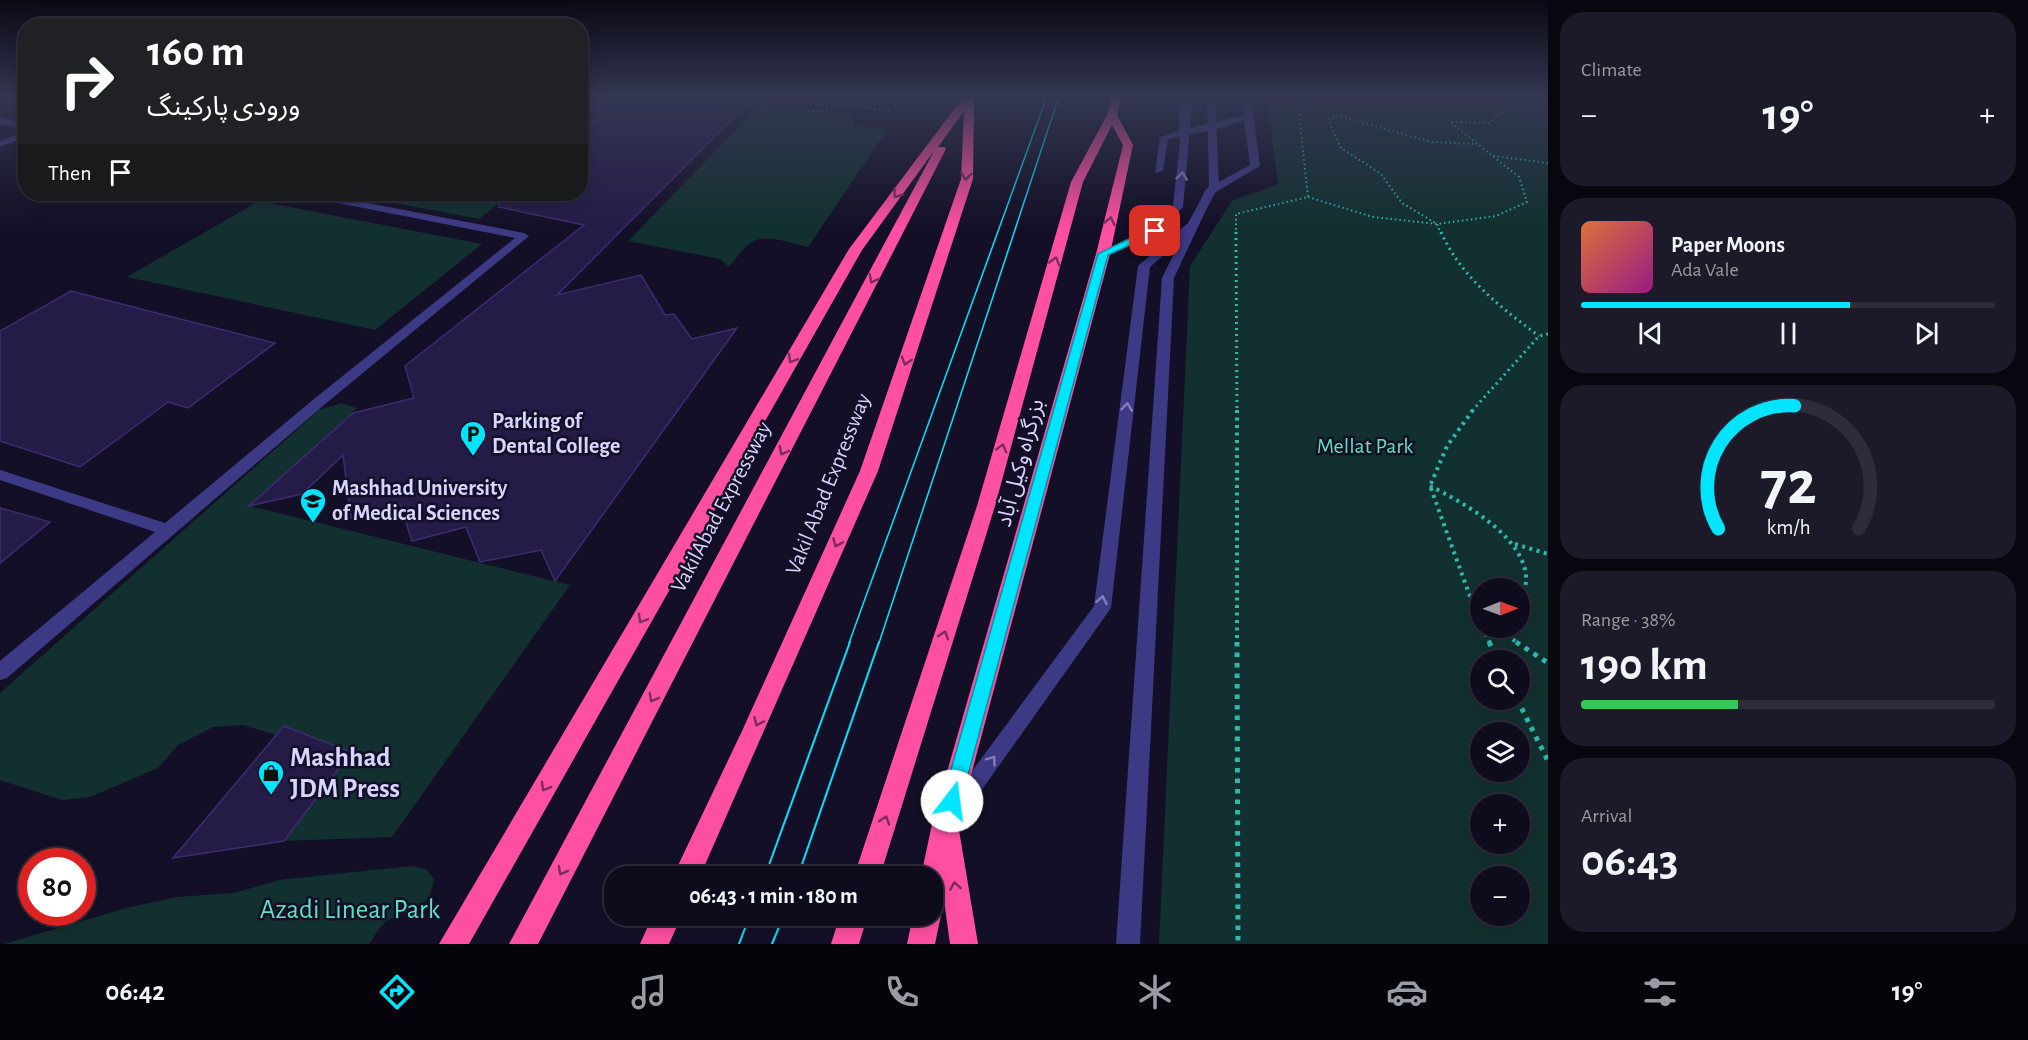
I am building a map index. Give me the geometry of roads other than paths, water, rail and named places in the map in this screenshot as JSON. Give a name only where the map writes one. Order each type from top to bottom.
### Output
[{"type":"highway","points":[[453,944],[856,249],[936,140]]},
{"type":"highway","name":"VakilAbad Expressway","points":[[523,944],[946,140]]},
{"type":"highway","name":"Vakil Abad Expressway","points":[[691,866],[750,739],[869,471],[967,178],[968,140]]},
{"type":"highway","points":[[870,866],[986,506],[1077,182],[1099,140]]},
{"type":"highway","name":"بزرگراه وکیل آباد","points":[[945,824],[1103,254],[1128,145],[1125,140]]},
{"type":"highway","points":[[937,866],[945,824]]},
{"type":"highway","points":[[945,824],[964,944]]},
{"type":"highway","points":[[654,944],[663,926]]},
{"type":"highway","points":[[845,944],[851,926]]},
{"type":"highway","points":[[921,944],[925,926]]},
{"type":"street","points":[[1158,171],[1163,140]]},
{"type":"street","points":[[1103,254],[1155,231],[1178,207],[1184,140]]},
{"type":"street","points":[[945,824],[1102,608],[1144,266],[1192,225],[1214,186],[1212,140]]},
{"type":"street","points":[[1128,944],[1168,278],[1210,190],[1255,166],[1251,140]]},
{"type":"street","points":[[0,672],[319,402],[524,236],[344,201]]},
{"type":"street","points":[[0,475],[168,530]]},
{"type":"tram line","points":[[849,643],[1031,140]]},
{"type":"tram line","points":[[879,643],[1045,140]]},
{"type":"tram line","points":[[769,866],[850,642]]},
{"type":"tram line","points":[[801,866],[879,642]]},
{"type":"tram line","points":[[739,944],[746,926]]},
{"type":"tram line","points":[[772,944],[779,926]]},
{"type":"place","name":"Parking of Dental College","points":[[473,457]]},
{"type":"place","name":"Mashhad University of Medical Sciences","points":[[313,524]]},
{"type":"place","name":"Mashhad JDM Press","points":[[271,796]]},
{"type":"park label","name":"Mellat Park","points":[[1365,446]]},
{"type":"park label","name":"Azadi Linear Park","points":[[350,909]]}]
